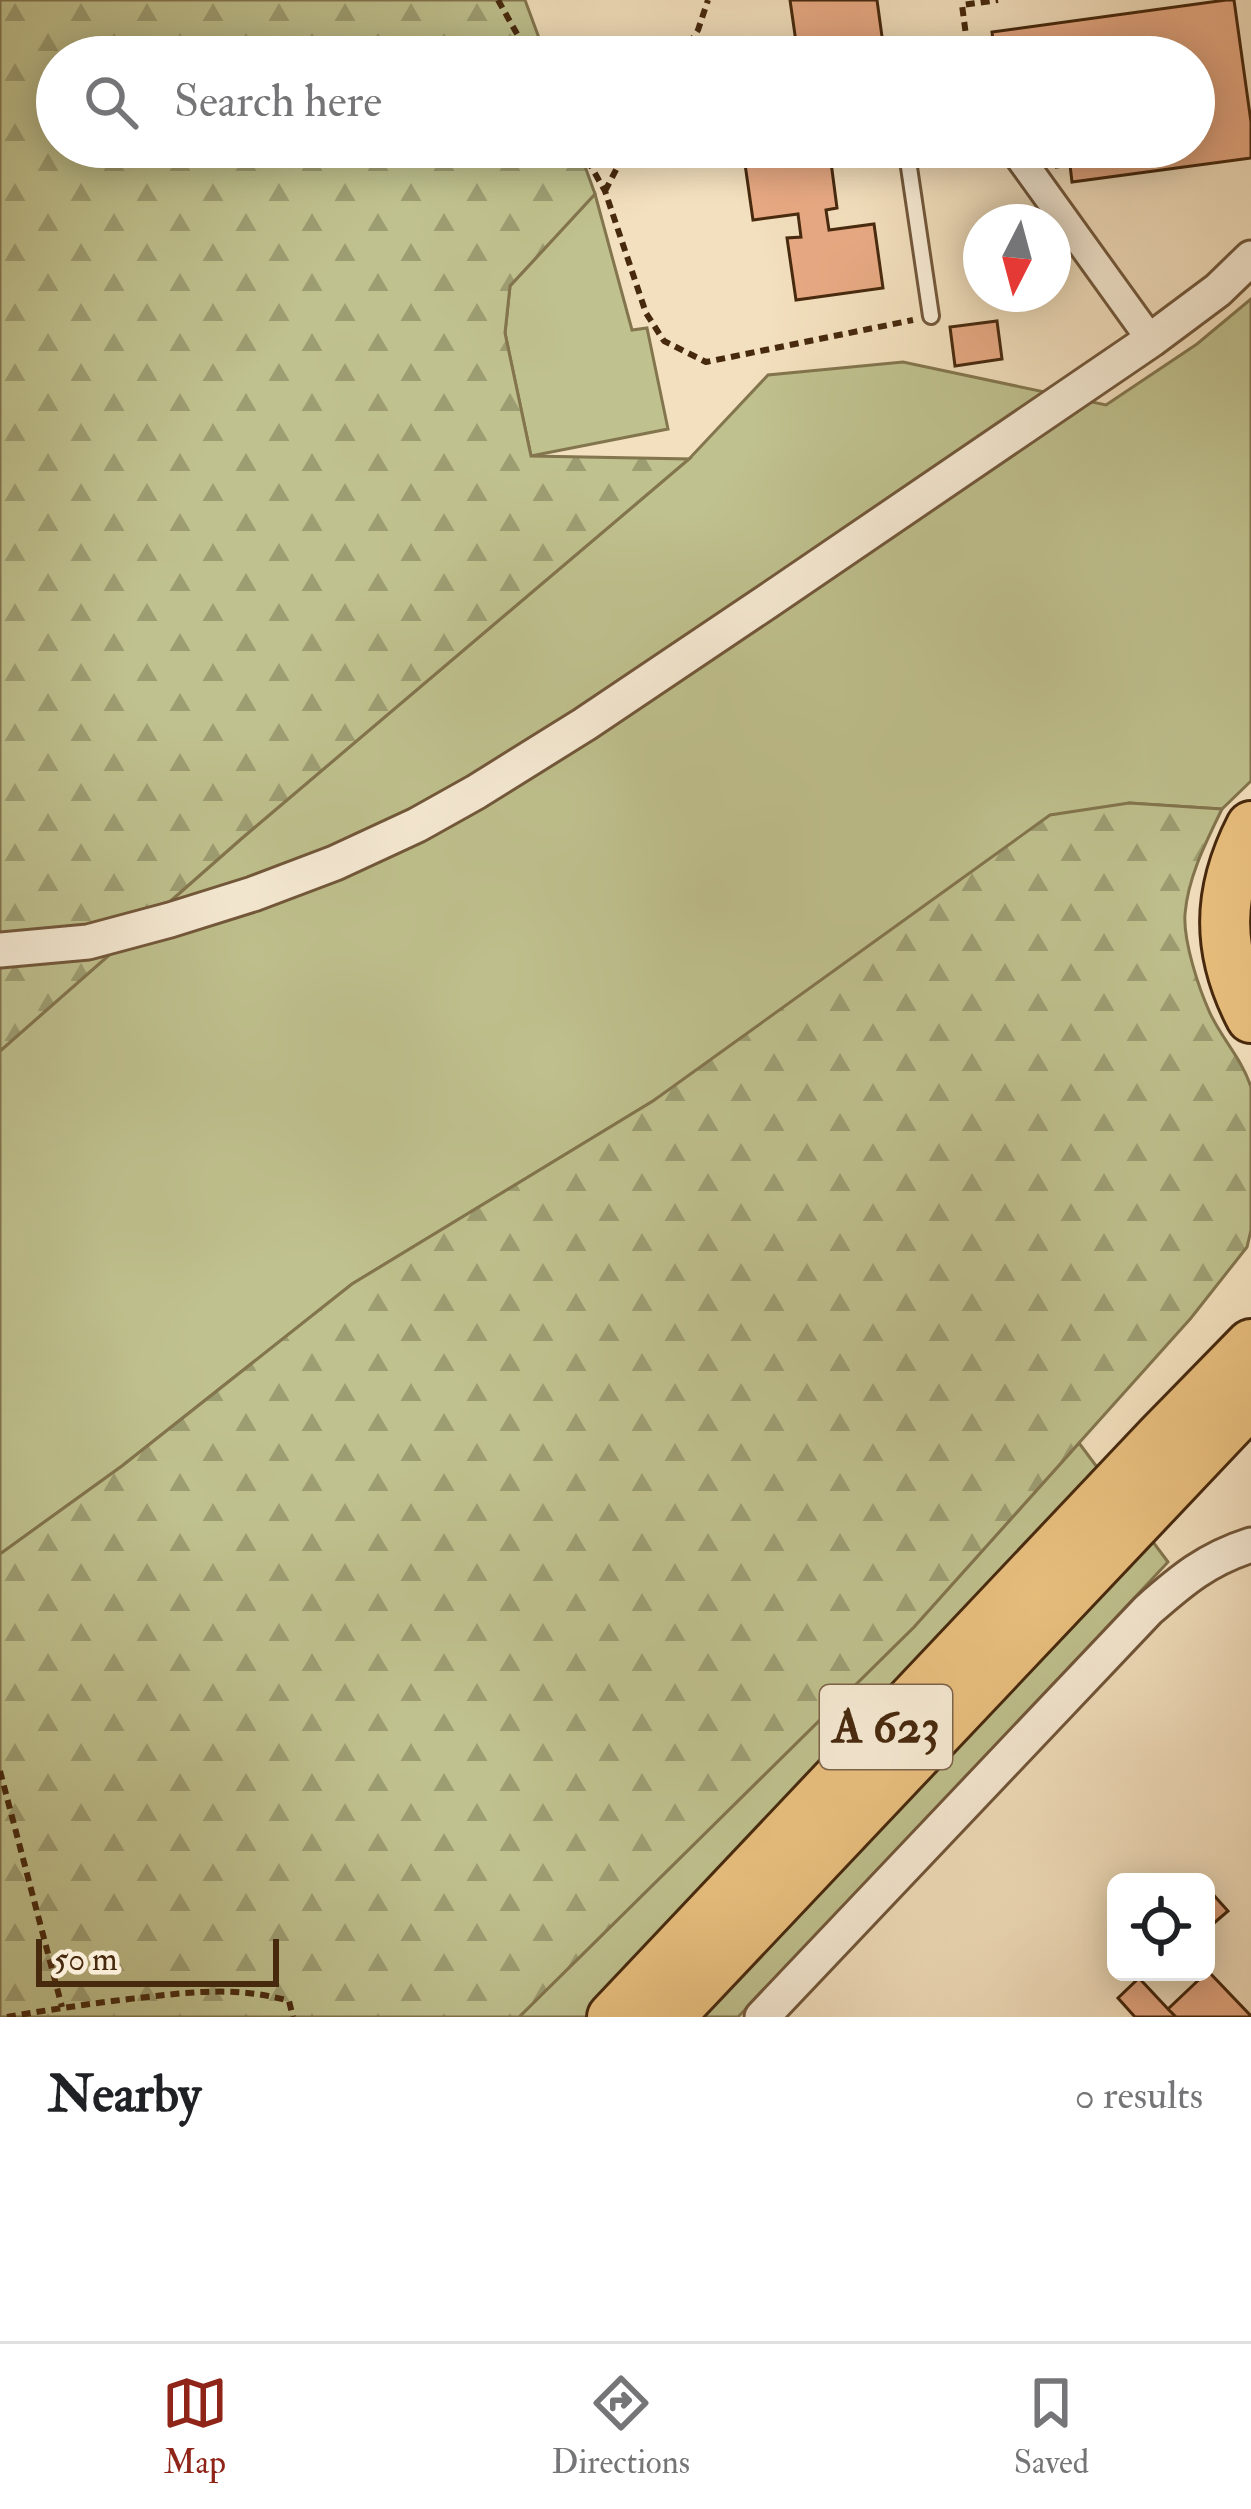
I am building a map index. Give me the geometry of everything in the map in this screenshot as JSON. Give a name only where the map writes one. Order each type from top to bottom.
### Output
[{"type":"highway","points":[[1251,826],[1235,856],[1225,893],[1232,970],[1251,1018]]},
{"type":"highway","name":"A 623","points":[[1160,1437],[1251,1314]]},
{"type":"highway","name":"A 623","points":[[612,2017],[1251,1344]]},
{"type":"highway","name":"A 623","points":[[669,2017],[1251,1402]]},
{"type":"street","points":[[1027,168],[1151,340]]},
{"type":"street","points":[[0,950],[88,942],[170,920],[335,863],[418,825],[585,724],[1151,340],[1218,290],[1251,258]]},
{"type":"street","points":[[762,2017],[1148,1610],[1191,1572],[1222,1554],[1251,1545]]},
{"type":"lane","points":[[909,168],[931,316]]},
{"type":"path","points":[[498,0],[518,36]]},
{"type":"path","points":[[694,36],[709,0]]},
{"type":"path","points":[[966,36],[962,3],[998,0]]},
{"type":"path","points":[[592,168],[605,191],[646,313],[664,341],[706,362],[931,316]]},
{"type":"path","points":[[605,191],[617,168]]},
{"type":"path","points":[[0,1771],[62,2007]]},
{"type":"path","points":[[7,2017],[206,1990],[242,1991],[289,2001],[293,2017]]},
{"type":"green space","points":[[0,0],[525,0],[538,36],[36,36],[36,168],[586,168],[595,194],[510,286],[505,333],[531,456],[689,459],[241,839],[0,1051]]},
{"type":"green space","points":[[595,194],[632,330],[647,328],[668,429],[531,456],[505,333],[510,286]]},
{"type":"green space","points":[[1251,299],[1251,781],[1222,809],[1129,803],[352,1284],[122,1466],[0,1554],[0,1051],[241,839],[689,459],[768,375],[903,362],[1106,405],[1197,344]]},
{"type":"green space","points":[[1129,803],[1222,809],[1194,873],[1185,925],[1206,1003],[1251,1087],[1247,1247],[1191,1318],[914,1627],[519,2017],[0,2017],[0,1554],[122,1466],[352,1284],[653,1101],[1050,815]]},
{"type":"green space","points":[[1079,1443],[1168,1562],[738,2017],[519,2017],[914,1627]]},
{"type":"building","points":[[790,0],[877,0],[882,36],[795,36]]},
{"type":"building","points":[[1234,0],[1251,122],[1251,158],[1215,163],[1215,36],[992,36],[992,32]]},
{"type":"building","points":[[746,168],[832,168],[837,208],[826,210],[829,230],[874,224],[883,288],[796,300],[787,238],[801,237],[798,214],[753,220]]},
{"type":"building","points":[[1070,168],[1176,168],[1072,182]]},
{"type":"building","points":[[997,321],[1002,359],[955,366],[950,327]]},
{"type":"building","points":[[1215,1897],[1228,1911],[1215,1922]]},
{"type":"building","points":[[1215,1978],[1251,2017],[1176,2017],[1168,2009],[1197,1981]]},
{"type":"building","points":[[1142,1981],[1176,2017],[1135,2017],[1118,1998]]}]
